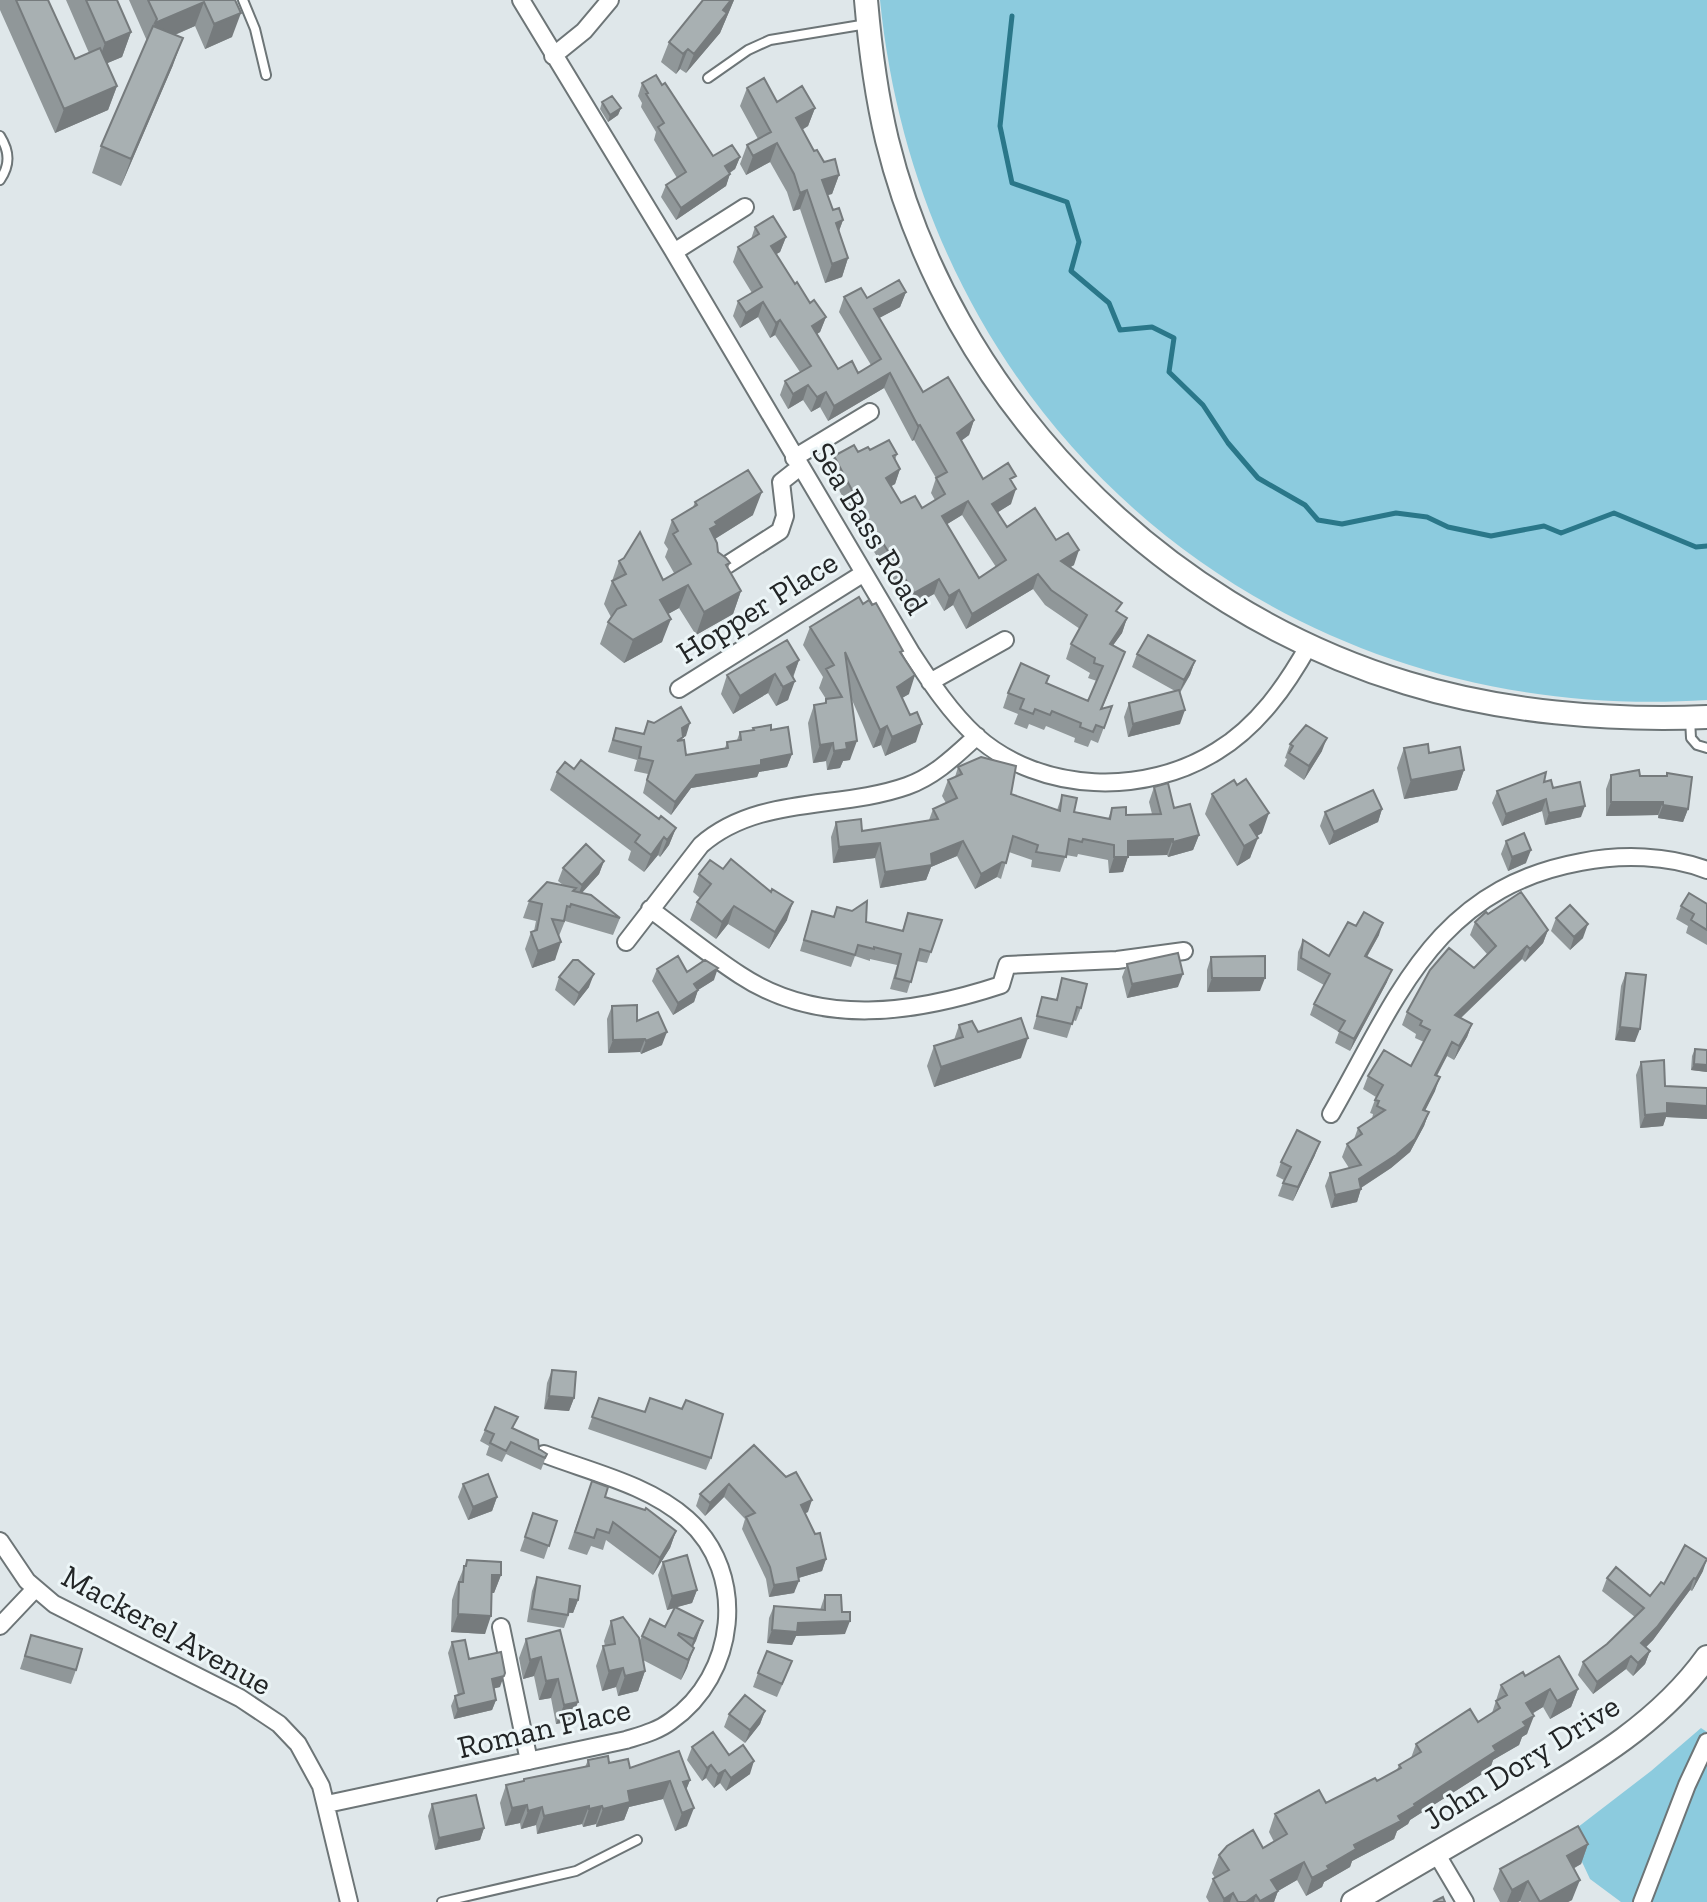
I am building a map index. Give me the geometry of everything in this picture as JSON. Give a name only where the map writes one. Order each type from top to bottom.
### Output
[{"type":"street","name":"Sea Bass Road","points":[[521,0],[930,682],[977,736],[1024,765],[1062,778],[1114,783],[1172,772],[1219,750],[1245,730],[1267,708],[1294,672],[1309,645]]},
{"type":"street","points":[[553,56],[584,31],[610,0]]},
{"type":"street","points":[[866,0],[872,64],[887,141],[913,221],[952,308],[1008,399],[1043,444],[1127,529],[1181,572],[1239,609],[1309,645],[1405,683],[1488,703],[1539,711],[1698,717]]},
{"type":"street","points":[[674,252],[745,207]]},
{"type":"street","points":[[719,570],[780,531],[785,516],[781,482],[797,463],[870,412]]},
{"type":"street","name":"Hopper Place","points":[[679,689],[864,573]]},
{"type":"street","points":[[930,682],[1005,640]]},
{"type":"street","points":[[626,942],[701,845],[716,832],[742,819],[779,808],[841,801],[907,786],[936,772],[977,736]]},
{"type":"street","points":[[1331,1114],[1415,966],[1434,942],[1490,895],[1534,872],[1598,858],[1668,860],[1707,870]]},
{"type":"street","points":[[650,909],[741,976],[761,986],[816,1005],[858,1011],[917,1008],[969,996],[1001,985],[1007,965],[1117,960],[1184,951]]},
{"type":"street","name":"Roman Place","points":[[327,1804],[651,1732],[688,1707],[714,1671],[723,1648],[729,1612],[723,1578],[702,1535],[687,1519],[644,1492],[544,1454]]},
{"type":"street","name":"Mackerel Avenue","points":[[0,1541],[18,1572],[54,1604],[240,1698],[279,1724],[298,1744],[312,1766],[327,1804],[349,1902]]},
{"type":"street","points":[[0,1626],[35,1589]]},
{"type":"street","points":[[501,1627],[529,1761]]},
{"type":"street","name":"John Dory Drive","points":[[1353,1902],[1574,1773],[1632,1733],[1676,1696],[1707,1657]]},
{"type":"street","points":[[1642,1902],[1707,1742]]},
{"type":"street","points":[[1436,1853],[1465,1902]]},
{"type":"lane","points":[[243,0],[255,29],[266,75]]},
{"type":"lane","points":[[708,78],[748,50],[770,40],[868,24]]},
{"type":"lane","points":[[0,136],[8,156],[7,167],[0,180]]},
{"type":"lane","points":[[1698,717],[1691,738],[1697,745],[1707,748]]},
{"type":"lane","points":[[442,1902],[576,1871],[637,1840]]},
{"type":"shaded area","points":[[880,0],[1707,0],[1707,700],[1550,696],[1402,663],[1268,604],[1148,521],[1047,417],[967,294],[910,154]]},
{"type":"shaded area","points":[[1701,1728],[1707,1732],[1707,1902],[1621,1902],[1590,1879],[1569,1834]]},
{"type":"building","points":[[16,0],[48,0],[75,59],[100,48],[117,86],[64,109]]},
{"type":"building","points":[[86,0],[117,0],[131,32],[105,43]]},
{"type":"building","points":[[148,0],[235,0],[241,13],[214,24],[204,2],[155,23],[157,19]]},
{"type":"building","points":[[703,0],[731,0],[723,10],[727,13],[694,54],[688,49],[683,54],[669,42]]},
{"type":"building","points":[[153,26],[183,38],[131,159],[101,146]]},
{"type":"building","points":[[656,75],[662,85],[665,83],[713,156],[732,145],[740,157],[725,166],[730,174],[681,208],[666,185],[686,172],[658,127],[664,123],[642,83]]},
{"type":"building","points":[[764,78],[777,102],[802,86],[815,108],[796,118],[814,151],[817,150],[824,162],[835,159],[839,175],[822,180],[833,210],[839,208],[843,220],[836,223],[848,258],[832,264],[807,190],[800,193],[794,174],[777,143],[753,156],[747,145],[771,132],[747,88]]},
{"type":"building","points":[[612,96],[621,108],[610,115],[602,102]]},
{"type":"building","points":[[773,216],[786,237],[771,246],[795,284],[797,282],[810,303],[814,300],[826,317],[812,326],[838,369],[852,361],[858,373],[881,359],[844,297],[861,288],[867,298],[899,280],[906,292],[874,309],[923,392],[948,377],[974,420],[957,433],[983,479],[1008,463],[1016,476],[1010,479],[1016,489],[992,504],[1007,527],[1035,508],[1056,540],[1068,533],[1079,550],[1061,561],[1122,603],[1116,611],[1127,618],[1110,644],[1125,652],[1101,709],[1112,706],[1104,728],[1096,725],[1093,732],[1080,727],[1081,723],[1052,711],[1050,715],[1035,709],[1033,714],[1020,709],[1024,699],[1008,693],[1021,663],[1049,676],[1046,683],[1088,701],[1103,666],[1094,663],[1095,658],[1071,644],[1087,615],[1051,590],[1038,574],[972,614],[959,590],[949,596],[939,579],[914,593],[863,511],[834,456],[854,445],[858,452],[868,447],[870,450],[889,440],[897,454],[893,456],[900,469],[886,478],[901,503],[915,496],[922,508],[945,494],[936,478],[947,472],[890,373],[834,406],[826,392],[817,397],[808,385],[793,394],[785,381],[811,366],[780,320],[776,323],[763,302],[746,313],[738,301],[762,287],[738,247],[759,234],[755,227]],"holes":[[[968,501],[1006,560],[979,578],[942,516]]]},
{"type":"building","points":[[748,470],[762,492],[715,522],[717,525],[710,529],[718,552],[730,563],[726,565],[741,591],[704,612],[688,585],[660,600],[671,619],[633,640],[608,622],[617,609],[626,605],[612,581],[626,574],[619,561],[640,532],[663,580],[691,564],[673,534],[678,531],[672,520]]},
{"type":"building","points":[[859,597],[863,604],[869,600],[872,605],[876,603],[915,675],[897,687],[910,715],[917,712],[922,724],[892,737],[887,726],[880,730],[845,652],[857,741],[846,743],[847,749],[834,751],[833,743],[820,745],[814,705],[826,703],[826,699],[842,697],[826,669],[834,665],[810,627]]},
{"type":"building","points":[[1148,635],[1195,661],[1184,680],[1137,654]]},
{"type":"building","points":[[787,640],[799,660],[787,667],[795,681],[783,687],[775,674],[740,696],[727,675]]},
{"type":"building","points":[[1179,690],[1185,710],[1133,724],[1129,703]]},
{"type":"building","points":[[681,707],[690,723],[682,728],[683,737],[677,741],[684,740],[686,755],[728,748],[727,742],[741,740],[740,732],[771,725],[771,730],[788,727],[792,754],[761,760],[761,765],[696,775],[675,802],[647,780],[653,761],[639,758],[641,747],[613,740],[616,728],[644,734],[648,721],[654,723]]},
{"type":"building","points":[[1306,725],[1327,738],[1309,766],[1289,753],[1293,746],[1290,744]]},
{"type":"building","points":[[1428,744],[1429,753],[1460,747],[1464,770],[1411,780],[1404,748]]},
{"type":"building","points":[[981,757],[1016,766],[1011,794],[1060,811],[1062,795],[1077,798],[1074,812],[1110,819],[1112,808],[1126,807],[1126,815],[1161,814],[1154,787],[1168,783],[1174,808],[1190,804],[1199,835],[1173,842],[1173,839],[1128,841],[1128,857],[1114,857],[1114,845],[1083,839],[1082,842],[1069,839],[1066,857],[1036,852],[1038,845],[1013,836],[1006,863],[1002,862],[981,874],[963,841],[931,854],[932,865],[885,872],[880,843],[839,847],[836,822],[861,819],[862,831],[938,819],[933,809],[957,798],[948,780],[962,774],[958,767]]},
{"type":"building","points":[[581,760],[659,819],[661,816],[676,828],[667,840],[664,837],[651,855],[635,842],[640,835],[557,772],[565,762],[574,769]]},
{"type":"building","points":[[1639,770],[1640,776],[1667,776],[1667,773],[1692,777],[1688,809],[1663,805],[1663,802],[1611,802],[1611,775]]},
{"type":"building","points":[[1546,772],[1544,782],[1551,780],[1553,788],[1580,782],[1585,806],[1549,813],[1546,799],[1506,814],[1497,791]]},
{"type":"building","points":[[1246,779],[1269,813],[1250,825],[1258,838],[1244,846],[1212,794],[1234,780],[1237,785]]},
{"type":"building","points":[[1373,790],[1382,809],[1334,832],[1325,812]]},
{"type":"building","points":[[1524,833],[1531,850],[1512,857],[1506,841]]},
{"type":"building","points":[[586,844],[604,861],[582,885],[563,868]]},
{"type":"building","points":[[731,859],[771,892],[772,889],[793,902],[775,932],[734,906],[722,922],[697,902],[711,884],[699,874],[710,860],[723,869]]},
{"type":"building","points":[[547,882],[576,888],[573,891],[591,895],[620,918],[571,904],[567,906],[564,921],[552,919],[561,942],[538,951],[531,932],[537,930],[542,904],[529,901]]},
{"type":"building","points":[[1521,892],[1548,930],[1455,1015],[1472,1024],[1459,1046],[1452,1042],[1435,1075],[1440,1077],[1423,1110],[1429,1112],[1415,1139],[1359,1179],[1361,1189],[1335,1195],[1330,1173],[1361,1165],[1347,1144],[1362,1134],[1358,1128],[1385,1110],[1377,1106],[1379,1101],[1375,1100],[1383,1085],[1368,1076],[1384,1050],[1411,1066],[1430,1030],[1407,1012],[1430,970],[1449,948],[1474,968],[1496,946],[1475,922]]},
{"type":"building","points":[[1689,893],[1707,904],[1707,930],[1691,920],[1694,914],[1681,906]]},
{"type":"building","points":[[867,901],[866,922],[903,931],[908,913],[942,920],[931,952],[920,949],[911,982],[895,978],[901,954],[858,945],[855,955],[804,940],[812,911],[834,917],[837,907],[852,911]]},
{"type":"building","points":[[1570,905],[1588,924],[1574,937],[1556,918]]},
{"type":"building","points":[[1364,912],[1383,923],[1365,956],[1392,970],[1354,1039],[1339,1031],[1345,1021],[1314,1004],[1330,974],[1301,958],[1303,940],[1329,956],[1348,922],[1356,926]]},
{"type":"building","points":[[1178,953],[1183,974],[1132,984],[1127,964]]},
{"type":"building","points":[[678,956],[687,972],[705,960],[718,968],[694,984],[698,990],[678,1003],[657,969]]},
{"type":"building","points":[[1265,956],[1265,978],[1212,978],[1211,957]]},
{"type":"building","points":[[573,960],[578,960],[594,974],[579,993],[559,977]]},
{"type":"building","points":[[1626,973],[1646,975],[1640,1029],[1620,1027]]},
{"type":"building","points":[[1062,978],[1087,984],[1081,1008],[1077,1007],[1072,1024],[1037,1016],[1042,997],[1057,1000]]},
{"type":"building","points":[[637,1005],[637,1021],[658,1012],[667,1032],[646,1041],[613,1040],[612,1006]]},
{"type":"building","points":[[1021,1018],[1028,1038],[941,1067],[934,1046],[963,1037],[959,1025],[972,1021],[978,1032]]},
{"type":"building","points":[[1695,1049],[1707,1050],[1707,1065],[1694,1064]]},
{"type":"building","points":[[1664,1060],[1665,1086],[1707,1088],[1707,1106],[1667,1103],[1667,1113],[1645,1115],[1641,1062]]},
{"type":"building","points":[[1297,1130],[1320,1142],[1298,1187],[1283,1183],[1291,1167],[1281,1162]]},
{"type":"building","points":[[552,1370],[576,1372],[574,1398],[549,1396]]},
{"type":"building","points":[[599,1398],[645,1412],[650,1398],[682,1409],[686,1400],[723,1414],[711,1458],[592,1417]]},
{"type":"building","points":[[495,1407],[518,1417],[512,1428],[538,1440],[539,1449],[547,1454],[545,1458],[511,1442],[506,1451],[490,1443],[494,1434],[485,1430]]},
{"type":"building","points":[[754,1445],[786,1477],[796,1472],[812,1500],[801,1505],[815,1534],[820,1533],[826,1559],[797,1568],[799,1581],[774,1585],[770,1567],[746,1517],[755,1513],[729,1484],[710,1503],[700,1494]]},
{"type":"building","points":[[488,1474],[497,1497],[473,1507],[463,1484]]},
{"type":"building","points":[[592,1481],[608,1487],[605,1497],[646,1508],[676,1531],[660,1558],[613,1522],[609,1533],[597,1529],[594,1538],[575,1532]]},
{"type":"building","points":[[533,1513],[557,1521],[549,1546],[525,1537]]},
{"type":"building","points":[[1685,1545],[1707,1559],[1696,1579],[1641,1643],[1650,1651],[1638,1663],[1631,1656],[1597,1682],[1583,1662],[1607,1644],[1644,1608],[1607,1578],[1616,1567],[1650,1596],[1661,1582],[1664,1584]]},
{"type":"building","points":[[687,1555],[697,1590],[672,1596],[663,1562]]},
{"type":"building","points":[[467,1560],[501,1562],[501,1575],[492,1575],[491,1616],[458,1614],[459,1582],[463,1582]]},
{"type":"building","points":[[537,1577],[580,1586],[578,1600],[570,1599],[568,1615],[532,1609]]},
{"type":"building","points":[[825,1595],[841,1595],[842,1612],[850,1612],[850,1621],[798,1623],[797,1632],[772,1630],[774,1606],[825,1610]]},
{"type":"building","points":[[675,1607],[703,1621],[694,1639],[678,1635],[694,1648],[688,1660],[642,1636],[650,1619],[665,1627]]},
{"type":"building","points":[[623,1617],[639,1638],[645,1671],[625,1676],[623,1668],[609,1671],[603,1646],[615,1644],[611,1621]]},
{"type":"building","points":[[560,1630],[578,1702],[564,1705],[558,1679],[546,1681],[541,1657],[530,1660],[526,1639]]},
{"type":"building","points":[[31,1635],[82,1649],[76,1670],[25,1656]]},
{"type":"building","points":[[465,1640],[469,1659],[501,1652],[505,1673],[492,1679],[496,1700],[458,1709],[455,1696],[464,1693],[452,1642]]},
{"type":"building","points":[[767,1651],[792,1661],[782,1684],[758,1673]]},
{"type":"building","points":[[1559,1656],[1578,1689],[1557,1701],[1550,1689],[1526,1703],[1534,1716],[1523,1722],[1526,1726],[1493,1746],[1496,1751],[1398,1816],[1401,1821],[1354,1845],[1356,1849],[1312,1878],[1304,1862],[1271,1880],[1278,1891],[1260,1901],[1256,1895],[1246,1902],[1238,1902],[1233,1893],[1224,1899],[1213,1879],[1229,1870],[1219,1855],[1227,1846],[1253,1830],[1263,1848],[1287,1834],[1275,1814],[1319,1790],[1326,1803],[1401,1768],[1399,1765],[1421,1752],[1416,1744],[1470,1709],[1478,1722],[1500,1708],[1496,1701],[1507,1695],[1501,1685],[1523,1672],[1525,1676]]},
{"type":"building","points":[[745,1695],[765,1711],[750,1730],[729,1714]]},
{"type":"building","points":[[713,1732],[729,1755],[743,1745],[754,1761],[731,1778],[725,1770],[718,1774],[711,1765],[707,1768],[692,1747]]},
{"type":"building","points":[[679,1751],[690,1780],[683,1782],[694,1808],[682,1813],[670,1781],[628,1791],[630,1802],[603,1809],[602,1806],[589,1809],[589,1806],[544,1816],[542,1807],[528,1811],[527,1805],[512,1808],[506,1785],[589,1766],[588,1760],[608,1756],[609,1763],[628,1759],[630,1768]]},
{"type":"building","points":[[476,1795],[484,1828],[439,1838],[432,1804]]},
{"type":"building","points":[[1578,1826],[1588,1844],[1567,1856],[1580,1880],[1540,1902],[1528,1881],[1512,1890],[1500,1869]]},
{"type":"waterway","points":[[1012,16],[1000,126],[1012,183],[1067,202],[1079,242],[1071,271],[1109,303],[1120,330],[1152,327],[1174,338],[1169,372],[1203,405],[1228,443],[1258,478],[1305,505],[1318,520],[1342,524],[1396,513],[1427,517],[1448,527],[1491,536],[1544,526],[1561,533],[1614,513],[1696,547],[1707,546]]}]
